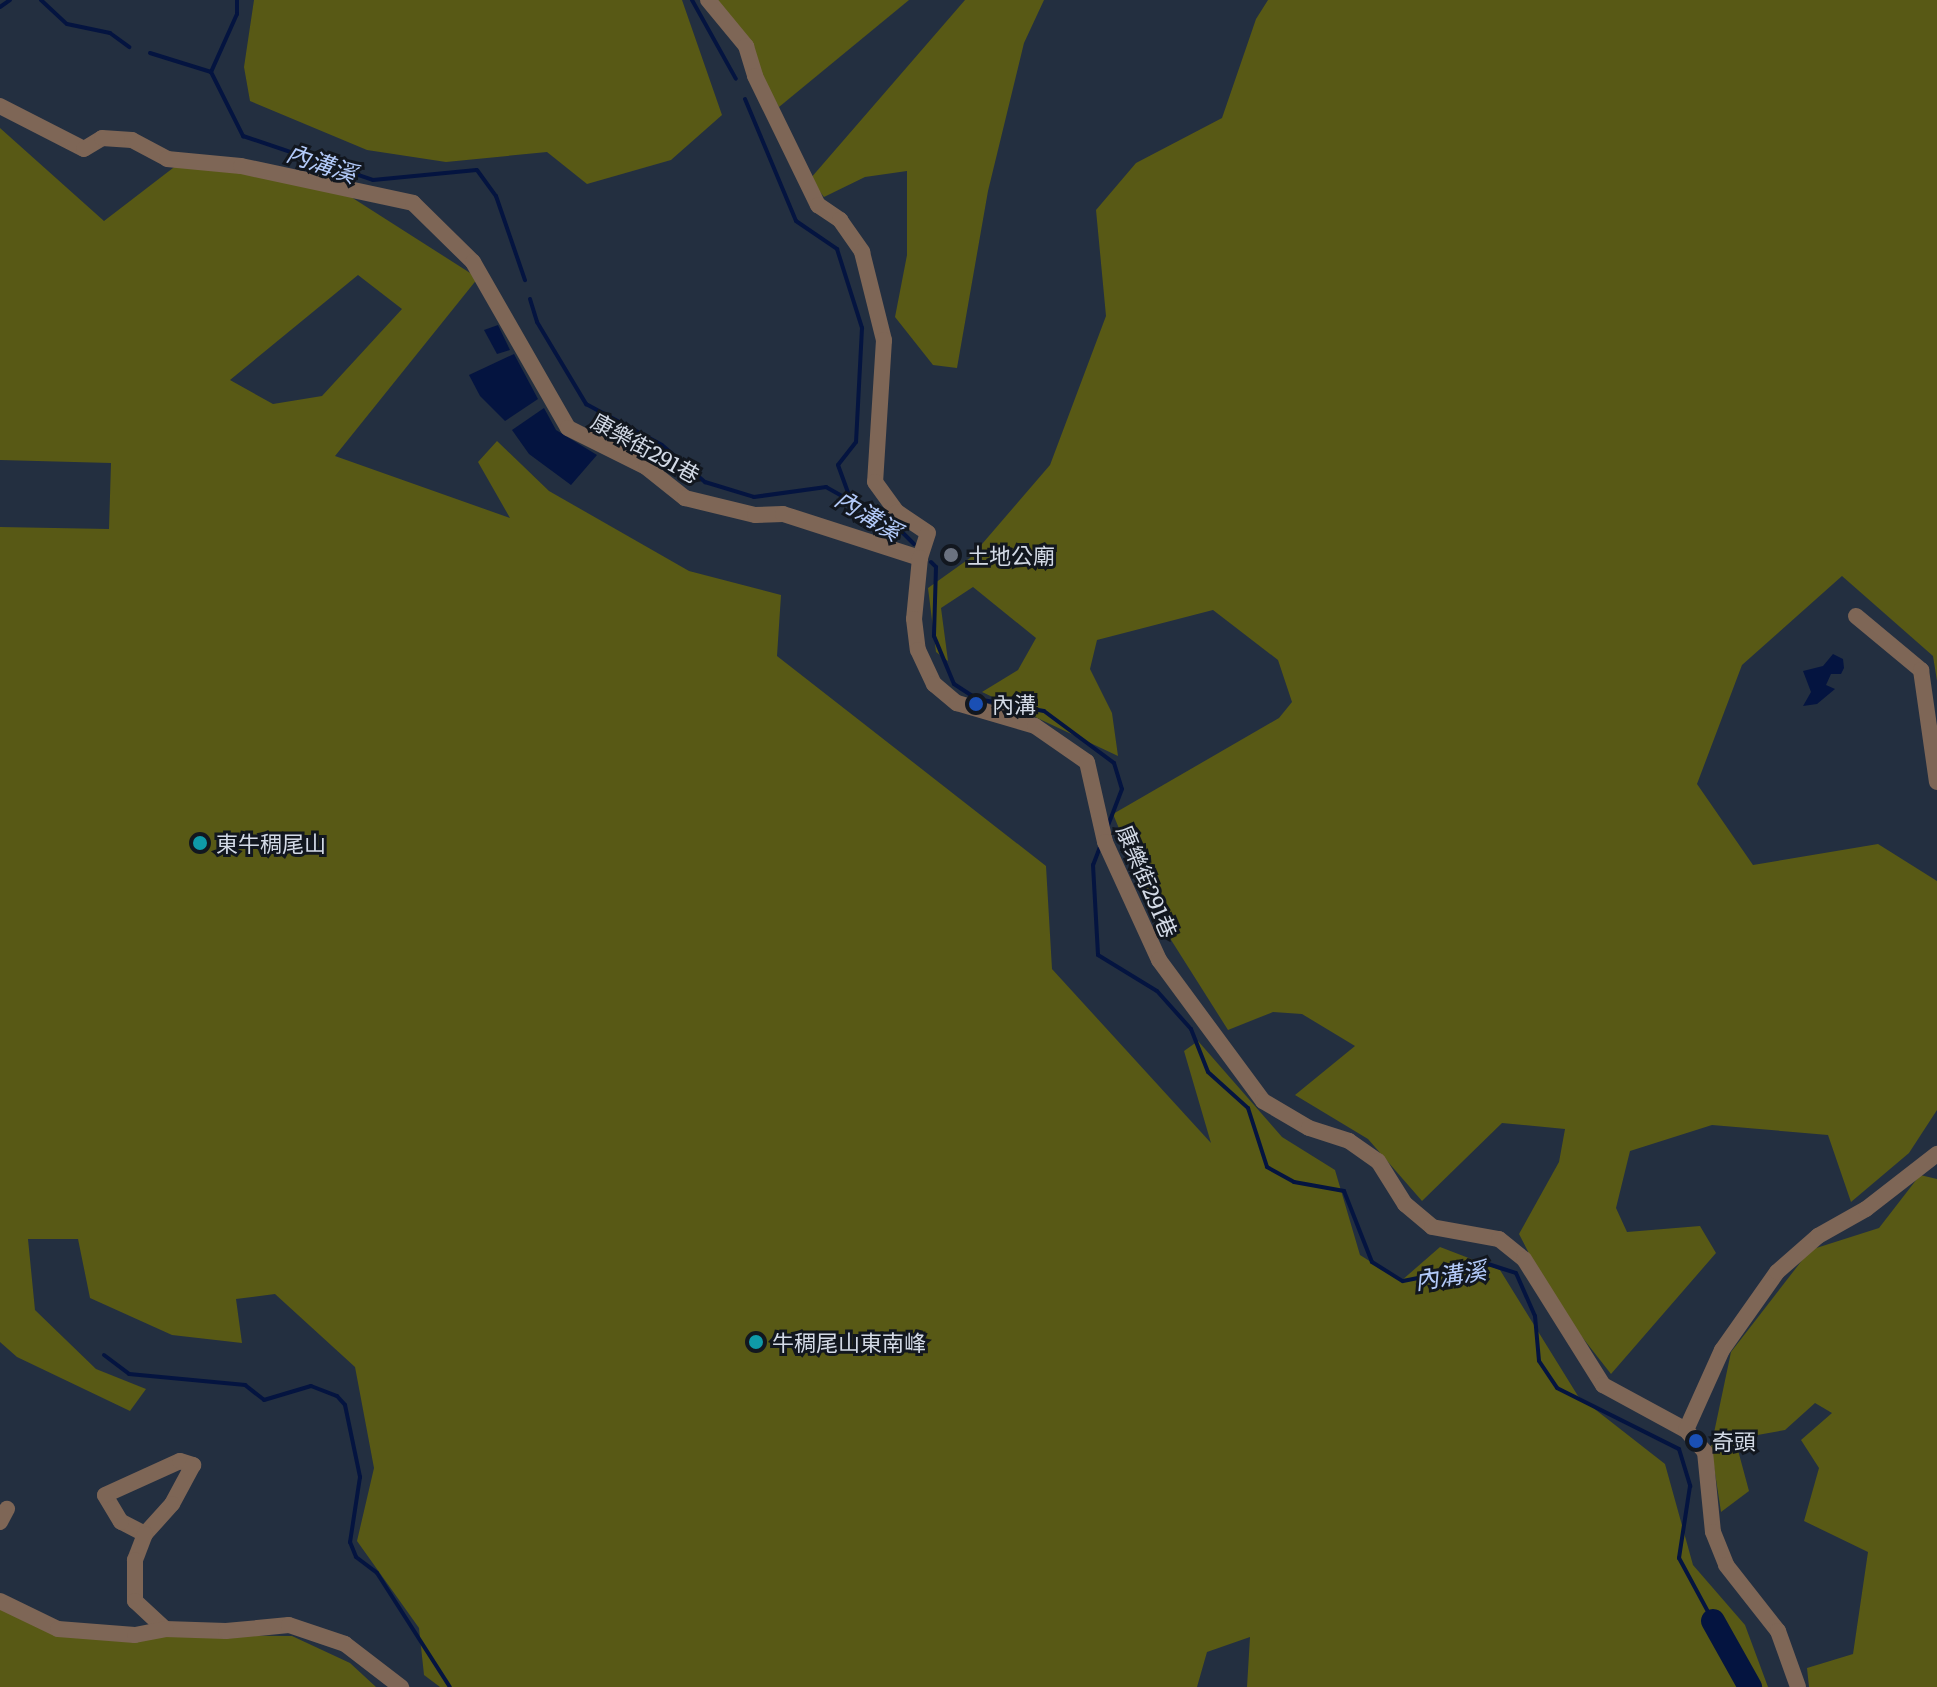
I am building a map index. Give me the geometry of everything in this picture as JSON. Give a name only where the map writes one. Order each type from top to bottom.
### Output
[{"type":"street","points":[[708,0],[746,46],[755,76],[818,205],[840,220],[862,252],[884,340],[875,482],[897,512],[928,533],[920,558]]},
{"type":"street","name":"康樂街291巷","points":[[0,106],[84,149],[102,138],[132,140],[167,159],[241,166],[413,203],[473,262],[568,428],[646,467],[685,498],[755,515],[783,514],[920,558],[914,619],[918,650],[934,684],[957,703],[1035,726],[1087,762],[1105,842],[1146,936],[1212,1037],[1263,1101],[1309,1128],[1349,1141],[1378,1161],[1405,1204],[1432,1227],[1499,1239],[1524,1259],[1603,1385],[1686,1430]]},
{"type":"street","points":[[1856,616],[1921,670],[1937,782]]},
{"type":"street","points":[[1798,1687],[1778,1631],[1726,1565],[1713,1532],[1705,1452],[1686,1430],[1722,1350],[1777,1272],[1818,1236],[1866,1209],[1936,1156]]},
{"type":"street","points":[[145,1534],[121,1522],[105,1495],[180,1461],[193,1465],[172,1504],[145,1534],[135,1560],[135,1601],[165,1629]]},
{"type":"street","points":[[0,1601],[58,1629],[135,1635],[165,1629],[226,1631],[289,1625],[345,1644],[401,1687]]},
{"type":"shaded area","points":[[254,0],[682,0],[722,115],[671,160],[587,184],[547,152],[446,162],[367,150],[250,101],[244,67]]},
{"type":"shaded area","points":[[718,0],[909,0],[779,107]]},
{"type":"shaded area","points":[[965,0],[1044,0],[1024,43],[988,191],[957,368],[933,365],[895,317],[907,255],[907,171],[865,177],[824,197],[810,179]]},
{"type":"shaded area","points":[[1268,0],[1937,0],[1937,681],[1933,656],[1842,576],[1742,665],[1697,784],[1753,865],[1878,844],[1937,881],[1937,1110],[1909,1153],[1851,1202],[1828,1135],[1712,1125],[1630,1151],[1616,1208],[1627,1232],[1700,1226],[1716,1253],[1611,1374],[1553,1300],[1519,1234],[1559,1162],[1565,1129],[1502,1123],[1422,1201],[1368,1139],[1295,1095],[1355,1046],[1302,1014],[1273,1012],[1228,1030],[1154,913],[1113,814],[1279,718],[1292,702],[1278,660],[1213,610],[1097,640],[1090,669],[1112,713],[1118,756],[982,692],[1018,670],[1036,638],[973,587],[941,608],[948,661],[936,652],[928,588],[970,558],[1050,465],[1106,316],[1096,210],[1136,163],[1222,118],[1256,19]]},
{"type":"shaded area","points":[[0,128],[104,221],[186,158],[326,181],[478,278],[335,456],[510,518],[478,462],[497,441],[549,491],[689,571],[781,595],[777,656],[1046,866],[1052,969],[1211,1143],[1184,1051],[1198,1041],[1282,1137],[1335,1170],[1360,1255],[1401,1281],[1440,1247],[1500,1270],[1578,1396],[1665,1464],[1693,1565],[1745,1625],[1768,1687],[1247,1687],[1250,1637],[1207,1652],[1197,1687],[440,1687],[424,1675],[419,1628],[357,1541],[374,1468],[355,1367],[275,1294],[236,1299],[242,1343],[172,1335],[90,1298],[78,1239],[28,1239],[35,1310],[96,1369],[146,1389],[130,1411],[17,1357],[0,1342],[0,527],[109,529],[111,463],[0,460]],"holes":[[[358,275],[402,309],[322,396],[273,404],[230,380]]]},
{"type":"shaded area","points":[[1920,1175],[1937,1179],[1937,1687],[1809,1687],[1807,1668],[1853,1654],[1868,1552],[1804,1521],[1819,1468],[1801,1440],[1832,1413],[1815,1403],[1785,1430],[1735,1439],[1749,1491],[1721,1512],[1711,1447],[1731,1352],[1810,1250],[1879,1228]]},
{"type":"shaded area","points":[[0,1607],[53,1634],[292,1636],[350,1663],[376,1687],[0,1687]]},
{"type":"water","points":[[498,325],[510,350],[497,354],[484,330]]},
{"type":"water","points":[[514,354],[538,399],[505,421],[480,396],[469,375]]},
{"type":"water","points":[[544,408],[556,430],[597,455],[571,485],[529,454],[512,430]]},
{"type":"water","points":[[1833,654],[1843,659],[1844,668],[1841,674],[1831,674],[1826,685],[1835,689],[1817,704],[1803,706],[1811,692],[1803,671],[1823,666]]},
{"type":"waterway","points":[[0,7],[10,0]]},
{"type":"waterway","points":[[41,0],[67,24],[110,33],[129,47]]},
{"type":"waterway","name":"內溝溪","points":[[237,0],[237,14],[211,72],[243,136],[373,180],[477,170],[496,196],[525,280]]},
{"type":"waterway","points":[[692,0],[736,79]]},
{"type":"waterway","points":[[150,53],[211,72]]},
{"type":"waterway","points":[[745,99],[796,221],[837,249],[862,328],[856,442],[838,465],[851,500]]},
{"type":"waterway","name":"內溝溪","points":[[530,299],[537,322],[586,404],[662,445],[705,482],[754,497],[826,487],[897,527],[914,544]]},
{"type":"waterway","name":"內溝溪","points":[[931,562],[936,567],[934,636],[954,684],[977,699],[1044,711],[1114,763],[1122,789],[1108,826]]},
{"type":"waterway","name":"內溝溪","points":[[1100,847],[1093,865],[1098,955],[1157,991],[1191,1029],[1208,1072],[1248,1108],[1267,1167],[1294,1182],[1344,1191],[1372,1262],[1403,1281],[1488,1264],[1516,1273],[1535,1316],[1539,1361],[1557,1388],[1679,1449],[1690,1486],[1679,1558],[1713,1621]]},
{"type":"waterway","points":[[104,1355],[129,1374],[245,1385],[264,1400],[311,1386],[337,1396],[345,1405],[360,1477],[350,1542],[356,1557],[377,1573],[450,1687]]},
{"type":"waterway","name":"內溝溪","points":[[1713,1621],[1750,1687]]},
{"type":"place","name":"土地公廟","points":[[951,555]]},
{"type":"place","name":"內溝","points":[[976,704]]},
{"type":"place","name":"東牛稠尾山","points":[[200,843]]},
{"type":"place","name":"牛稠尾山東南峰","points":[[756,1342]]},
{"type":"place","name":"奇頭","points":[[1696,1441]]}]
